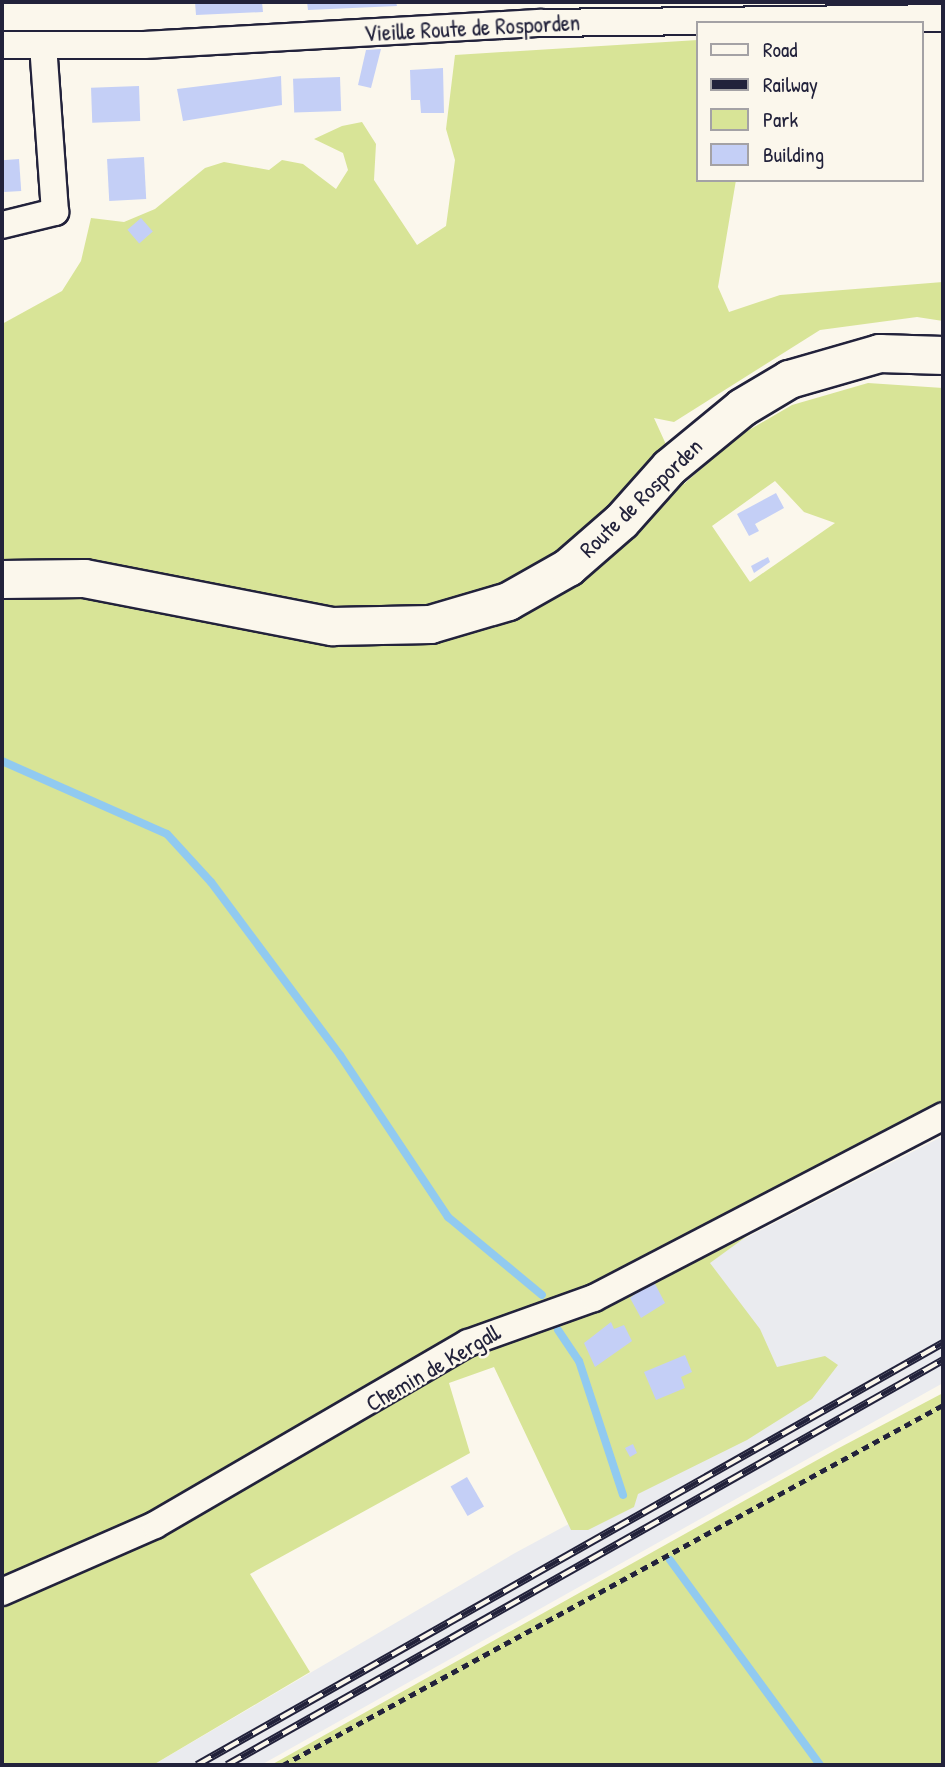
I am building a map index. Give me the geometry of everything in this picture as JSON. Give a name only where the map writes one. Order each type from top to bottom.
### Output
[{"type":"main road","name":"Route de Rosporden","points":[[2,579],[83,578],[332,626],[430,624],[508,601],[568,567],[621,522],[669,467],[777,386],[879,353],[943,355]]},
{"type":"street","name":"Vieille Route de Rosporden","points":[[2,45],[43,46],[528,23],[943,18]]},
{"type":"street","points":[[2,225],[55,212],[43,46]]},
{"type":"street","name":"Chemin de Kergall","points":[[2,1592],[155,1525],[468,1343],[594,1298],[943,1116]]},
{"type":"path","points":[[284,1765],[943,1405]]},
{"type":"shaded area","points":[[943,1136],[943,1383],[261,1765],[153,1765],[515,1553],[789,1405],[705,1259]]},
{"type":"green space","points":[[696,40],[696,182],[736,182],[718,287],[729,312],[780,295],[943,282],[943,321],[917,317],[820,330],[674,422],[654,418],[684,484],[737,437],[792,405],[868,383],[943,388],[943,1105],[871,1146],[710,1263],[760,1329],[777,1367],[825,1356],[838,1365],[812,1399],[747,1440],[638,1494],[634,1507],[588,1530],[571,1530],[494,1367],[449,1383],[470,1453],[250,1574],[310,1672],[153,1765],[2,1765],[2,324],[62,291],[81,261],[91,218],[124,222],[155,209],[205,168],[224,162],[269,170],[282,160],[303,164],[336,189],[348,170],[343,153],[314,139],[342,126],[362,122],[376,144],[374,180],[417,245],[446,226],[455,160],[446,129],[455,55]],"holes":[[[775,481],[804,512],[835,523],[750,582],[712,526]]]},
{"type":"green space","points":[[943,1393],[943,1765],[271,1765],[837,1449]]},
{"type":"building","points":[[195,2],[262,2],[263,12],[196,15]]},
{"type":"building","points":[[307,2],[396,2],[397,6],[308,10]]},
{"type":"building","points":[[381,49],[371,88],[358,85],[366,50]]},
{"type":"building","points":[[443,68],[444,113],[421,113],[420,100],[411,100],[410,70]]},
{"type":"building","points":[[281,76],[282,105],[183,121],[177,89]]},
{"type":"building","points":[[340,77],[341,111],[294,113],[293,79]]},
{"type":"building","points":[[139,86],[140,121],[92,123],[91,88]]},
{"type":"building","points":[[144,157],[146,199],[109,201],[107,159]]},
{"type":"building","points":[[19,159],[21,191],[4,192],[2,160]]},
{"type":"building","points":[[141,218],[153,232],[139,243],[127,230]]},
{"type":"building","points":[[776,493],[784,508],[755,524],[759,531],[749,536],[737,514]]},
{"type":"building","points":[[768,557],[770,562],[754,573],[751,566]]},
{"type":"building","points":[[653,1280],[665,1303],[641,1318],[630,1298]]},
{"type":"building","points":[[611,1322],[614,1329],[624,1325],[632,1341],[595,1367],[584,1343]]},
{"type":"building","points":[[685,1355],[692,1372],[681,1377],[685,1388],[656,1400],[644,1372]]},
{"type":"building","points":[[633,1444],[637,1453],[630,1457],[625,1448]]},
{"type":"building","points":[[467,1477],[484,1506],[468,1516],[451,1486]]},
{"type":"waterway","points":[[2,761],[167,834],[211,882],[340,1055],[448,1217],[542,1295]]},
{"type":"waterway","points":[[558,1330],[579,1361],[623,1495]]},
{"type":"waterway","points":[[670,1560],[820,1765]]},
{"type":"railway","points":[[197,1765],[943,1343]]},
{"type":"railway","points":[[227,1765],[943,1360]]}]
